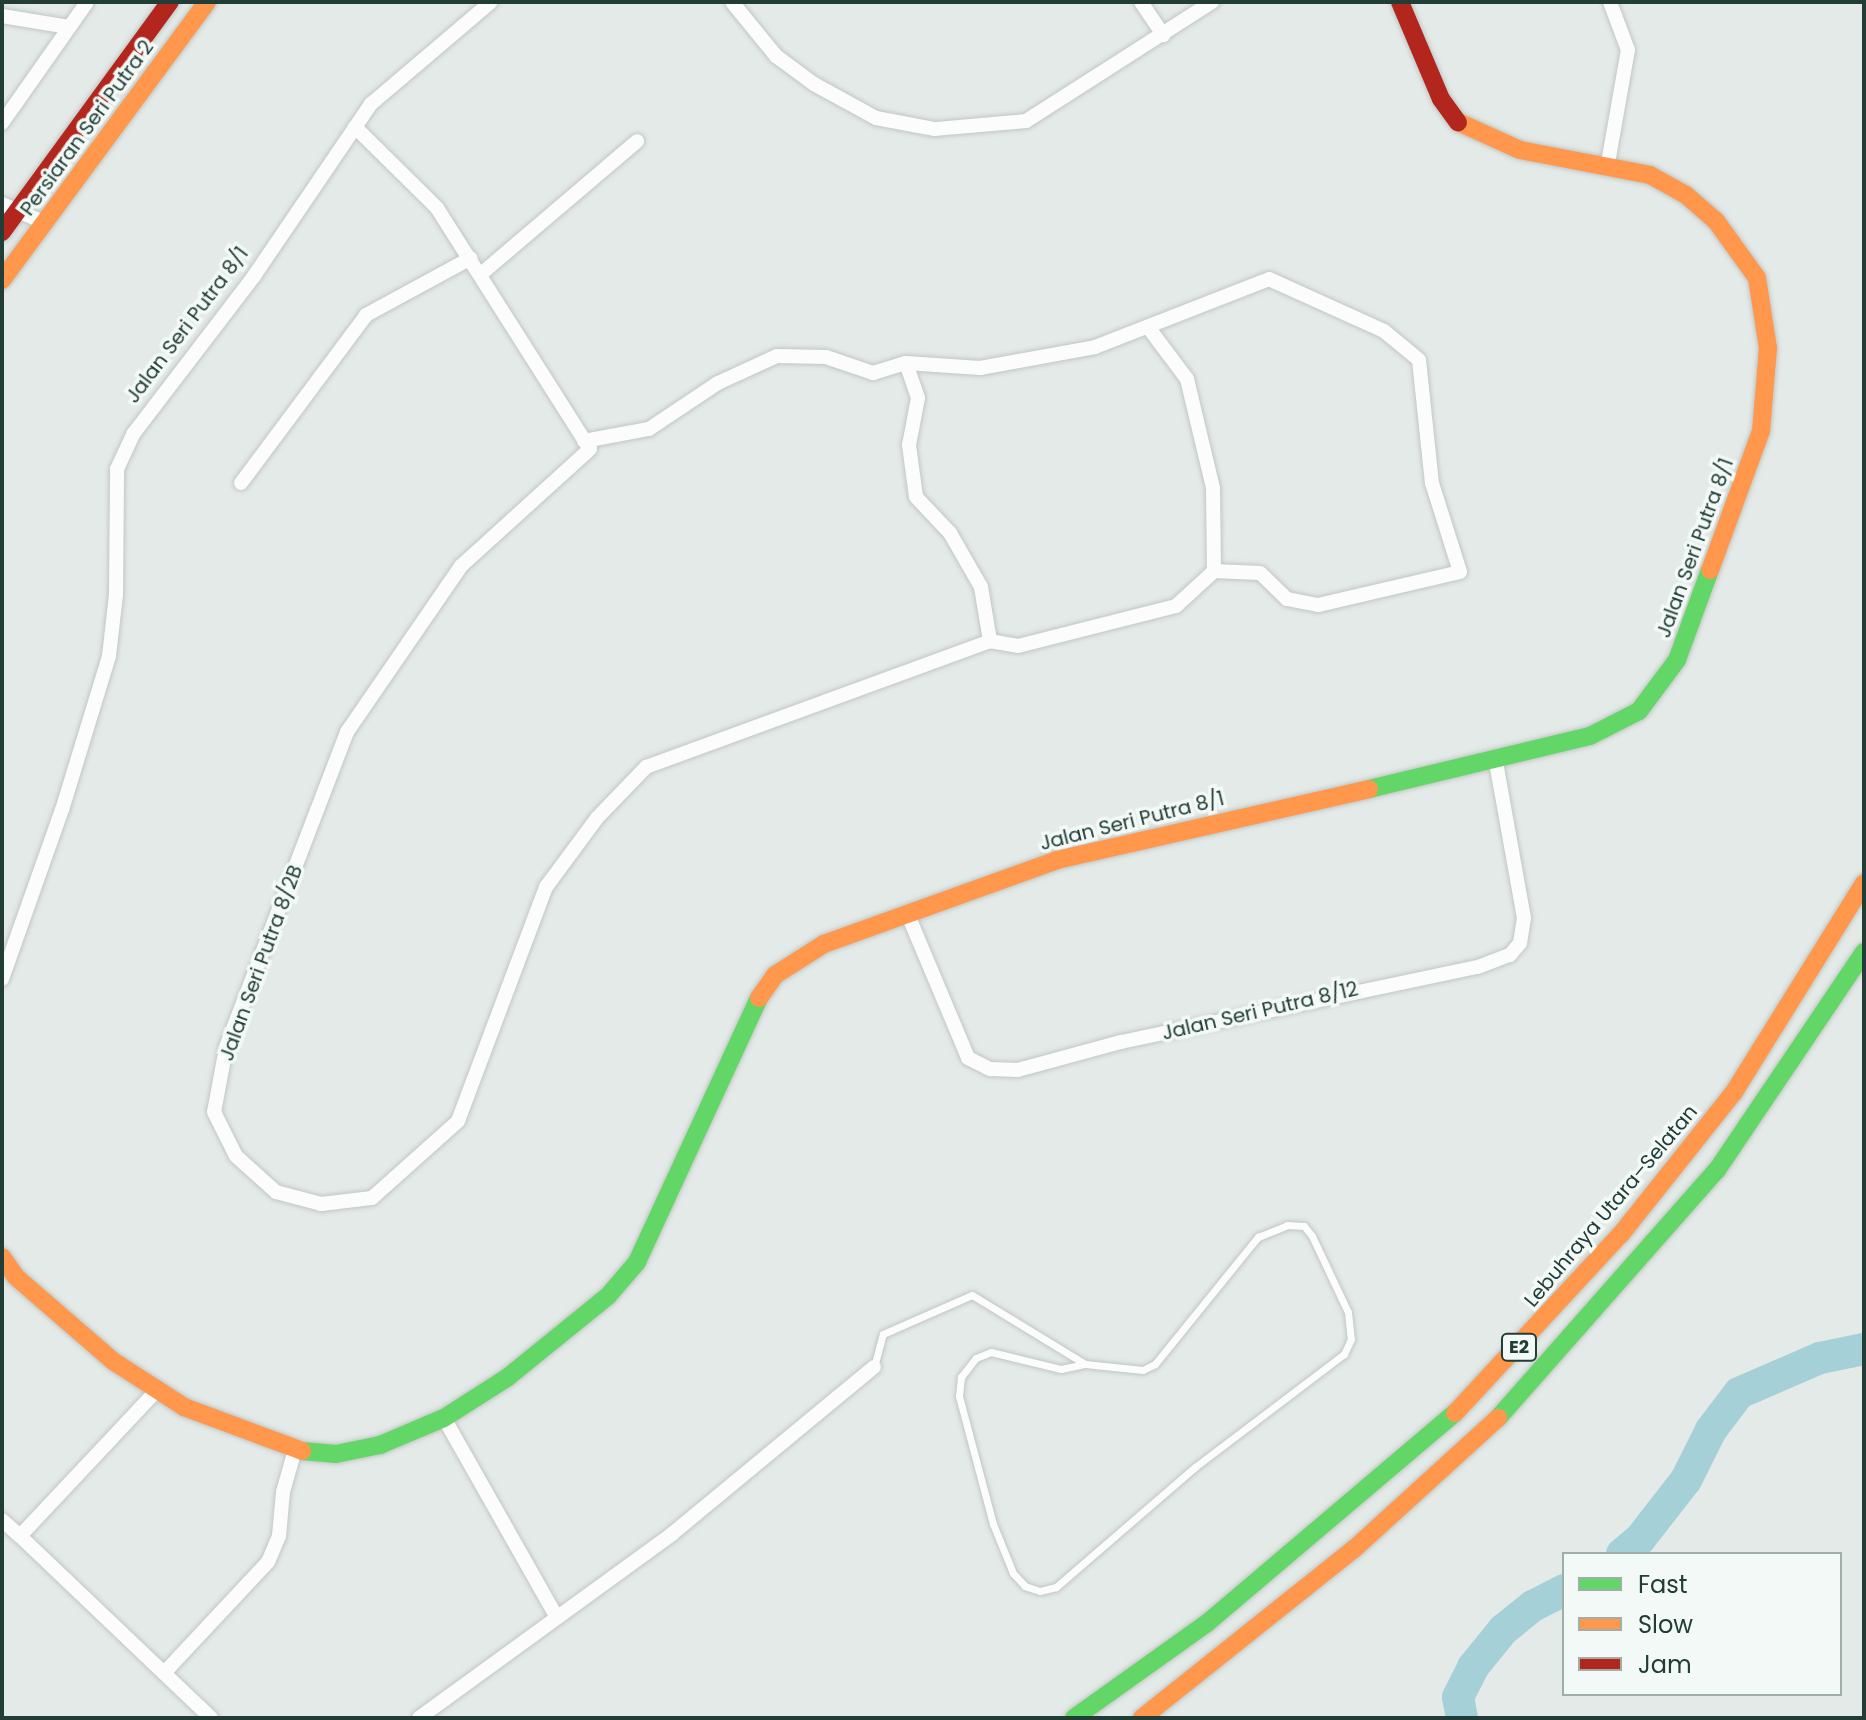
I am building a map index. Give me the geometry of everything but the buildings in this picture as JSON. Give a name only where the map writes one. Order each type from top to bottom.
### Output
[{"type":"main road","name":"Persiaran Seri Putra 2","points":[[2,232],[10,208],[170,2]]},
{"type":"main road","name":"Persiaran Seri Putra 2","points":[[2,280],[207,2]]},
{"type":"main road","name":"Jalan Seri Putra 8/1","points":[[2,1257],[9,1282],[113,1361],[184,1407],[295,1450],[336,1454],[380,1445],[444,1418],[566,1334],[637,1262],[754,1006],[775,975],[824,944],[1057,860],[1160,833],[1496,762],[1615,726],[1662,686],[1677,660],[1766,408],[1765,310],[1757,278],[1742,253],[1686,195],[1650,175],[1608,163],[1520,150],[1460,125],[1441,99],[1400,2]]},
{"type":"main road","name":"Lebuhraya Utara–Selatan","points":[[1074,1718],[1229,1605],[1418,1448],[1496,1373],[1621,1234],[1734,1092],[1864,883]]},
{"type":"main road","name":"E2","points":[[1142,1718],[1354,1549],[1440,1476],[1521,1395],[1717,1170],[1864,952]]},
{"type":"street","points":[[2,123],[87,2]]},
{"type":"street","name":"Jalan Seri Putra 8/1","points":[[2,979],[62,810],[109,656],[116,595],[117,469],[166,384],[254,276],[355,127],[402,74],[491,2]]},
{"type":"street","points":[[732,2],[776,56],[814,84],[876,118],[935,129],[982,129],[1026,121],[1212,2]]},
{"type":"street","points":[[1141,2],[1163,35]]},
{"type":"street","points":[[1608,163],[1628,50],[1610,2]]},
{"type":"street","points":[[2,16],[69,27]]},
{"type":"street","points":[[355,127],[437,208],[584,441],[649,429],[718,383],[777,356],[826,357],[873,373],[906,363],[980,368],[1095,347],[1269,279],[1384,331],[1419,360],[1432,483],[1460,572],[1318,605],[1287,599],[1260,573],[1214,571],[1176,606],[1018,646],[990,641],[981,587],[950,533],[916,497],[909,445],[918,398],[906,363]]},
{"type":"street","points":[[481,274],[637,141]]},
{"type":"street","points":[[10,208],[45,223]]},
{"type":"street","points":[[241,483],[366,315],[471,258]]},
{"type":"street","points":[[1148,327],[1187,379],[1213,488],[1214,571]]},
{"type":"street","name":"Jalan Seri Putra 8/2B","points":[[584,441],[590,449],[461,566],[347,732],[226,1048],[214,1112],[236,1156],[276,1192],[321,1204],[372,1198],[458,1121],[546,887],[597,818],[646,767],[990,641]]},
{"type":"street","name":"Jalan Seri Putra 8/12","points":[[908,915],[968,1058],[990,1069],[1018,1070],[1121,1042],[1478,967],[1510,955],[1520,943],[1524,918],[1496,762]]},
{"type":"street","points":[[419,1718],[672,1534],[874,1367]]},
{"type":"street","points":[[20,1536],[157,1390]]},
{"type":"street","points":[[444,1418],[556,1616]]},
{"type":"street","points":[[164,1673],[268,1562],[279,1536],[295,1450]]},
{"type":"street","points":[[2,1520],[211,1718]]},
{"type":"lane","points":[[874,1367],[883,1334],[972,1295],[1085,1364],[1143,1370],[1155,1364],[1258,1237],[1287,1225],[1304,1226],[1312,1236],[1348,1312],[1351,1339],[1344,1354],[1195,1467],[1056,1587],[1040,1591],[1025,1586],[1013,1573],[993,1524],[959,1396],[961,1377],[976,1358],[991,1352],[1061,1369],[1085,1364]]},
{"type":"waterway","points":[[1624,1552],[1640,1539],[1686,1480],[1711,1430],[1739,1393],[1820,1358],[1864,1349]]},
{"type":"waterway","points":[[1462,1718],[1458,1697],[1473,1667],[1503,1630],[1533,1606],[1562,1591]]},
{"type":"traffic: fast","points":[[1369,789],[1590,736],[1639,711],[1677,660],[1710,570]]},
{"type":"traffic: fast","points":[[1498,1418],[1717,1170],[1864,952]]},
{"type":"traffic: fast","points":[[302,1451],[336,1454],[380,1445],[444,1418],[508,1377],[608,1296],[637,1262],[759,998]]},
{"type":"traffic: fast","points":[[1074,1718],[1206,1624],[1455,1413]]},
{"type":"traffic: slow","points":[[2,280],[207,2]]},
{"type":"traffic: slow","points":[[1458,122],[1520,150],[1650,175],[1686,195],[1716,221],[1757,278],[1768,348],[1761,431],[1710,570]]},
{"type":"traffic: slow","points":[[759,998],[775,975],[824,944],[1057,860],[1369,789]]},
{"type":"traffic: slow","points":[[1455,1413],[1621,1234],[1734,1092],[1864,883]]},
{"type":"traffic: slow","points":[[2,1257],[16,1277],[113,1361],[184,1407],[302,1451]]},
{"type":"traffic: slow","points":[[1142,1718],[1354,1549],[1498,1418]]},
{"type":"traffic: jam","points":[[2,232],[170,2]]},
{"type":"traffic: jam","points":[[1400,2],[1441,99],[1458,122]]}]
